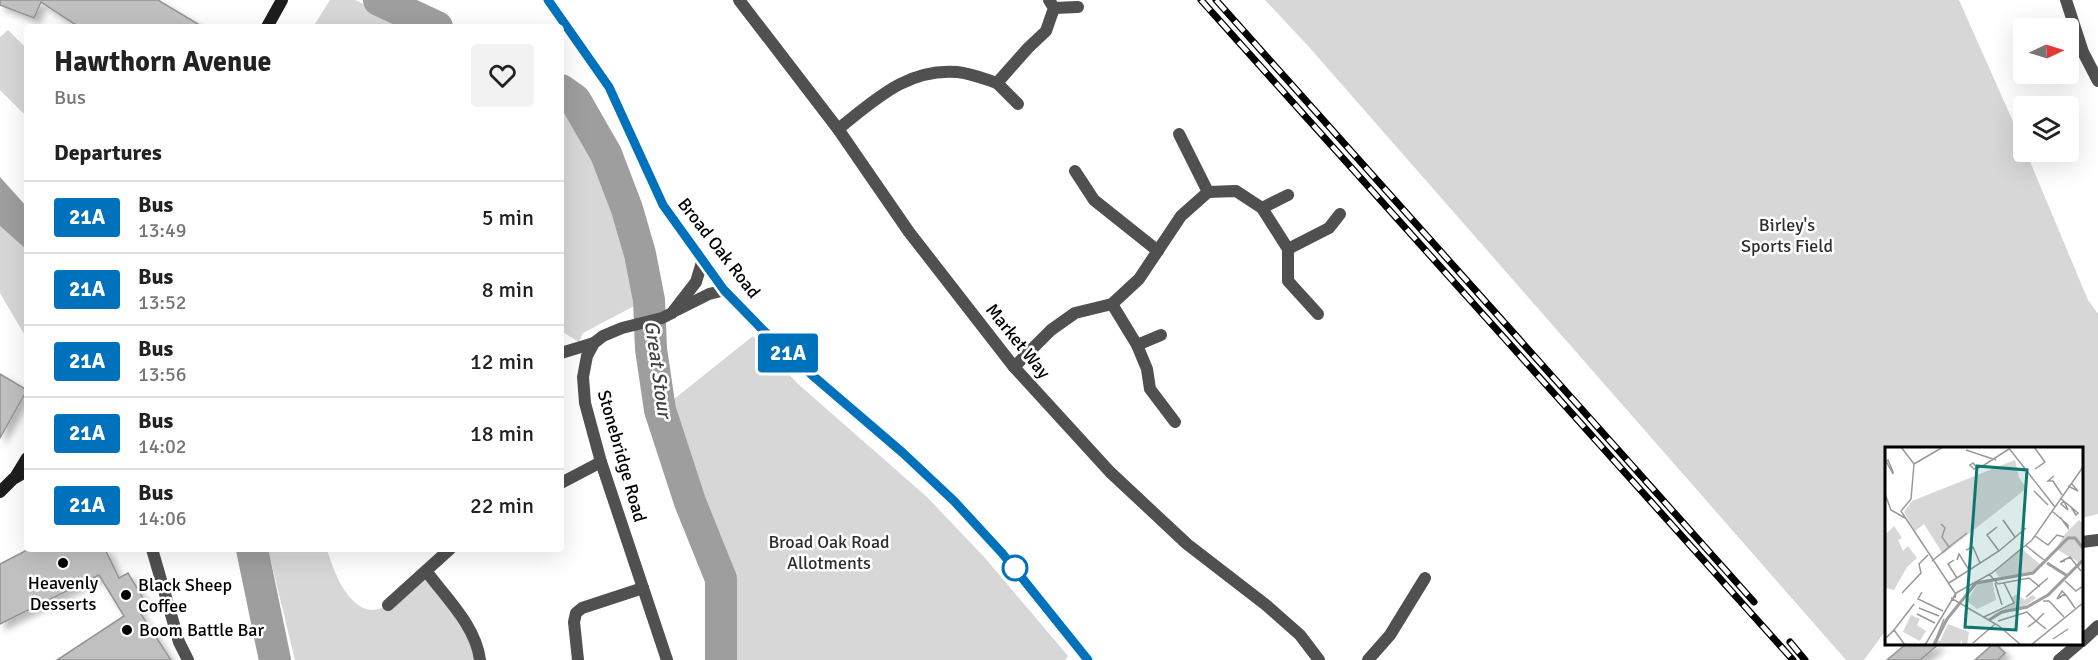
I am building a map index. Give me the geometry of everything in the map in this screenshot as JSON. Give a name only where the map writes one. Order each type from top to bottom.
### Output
[{"type":"street","points":[[269,24],[282,0]]},
{"type":"street","name":"Broad Oak Road","points":[[548,0],[609,87],[663,205],[724,290],[812,375],[903,453],[954,501],[1002,553],[1088,660]]},
{"type":"street","name":"Market Way","points":[[739,0],[838,129],[909,232],[1014,367],[1110,472],[1187,544],[1266,605],[1300,635],[1318,660]]},
{"type":"street","points":[[2069,1],[2083,52],[2098,81]]},
{"type":"street","points":[[998,83],[1046,31],[1051,4],[1078,7]]},
{"type":"street","points":[[838,129],[895,85],[929,72],[959,72],[998,83],[1018,104]]},
{"type":"street","points":[[1179,134],[1208,192]]},
{"type":"street","points":[[1075,171],[1094,200],[1158,251]]},
{"type":"street","points":[[1014,367],[1051,330],[1075,313],[1112,304],[1139,279],[1181,216],[1208,192],[1236,191],[1262,208],[1288,249],[1288,281],[1318,314]]},
{"type":"street","points":[[1262,208],[1287,195]]},
{"type":"street","points":[[1288,249],[1329,228],[1340,214]]},
{"type":"street","points":[[672,312],[696,282],[702,262]]},
{"type":"street","points":[[564,352],[594,343],[603,336],[622,328],[662,318],[709,294],[724,290]]},
{"type":"street","points":[[1112,304],[1137,345],[1147,369],[1150,389],[1175,422]]},
{"type":"street","points":[[1137,345],[1161,335]]},
{"type":"street","name":"Stonebridge Road","points":[[594,343],[587,356],[583,378],[589,419],[601,462],[667,660]]},
{"type":"street","points":[[564,481],[601,462]]},
{"type":"street","points":[[14,479],[24,463]]},
{"type":"street","points":[[0,492],[24,473]]},
{"type":"street","points":[[2083,542],[2098,540]]},
{"type":"street","points":[[153,552],[180,642],[188,660]]},
{"type":"street","points":[[388,605],[447,552]]},
{"type":"street","points":[[427,572],[465,621],[480,660]]},
{"type":"street","points":[[1368,660],[1390,635],[1425,578]]},
{"type":"street","points":[[578,660],[574,622],[576,613],[582,608],[643,588]]},
{"type":"street","points":[[2083,639],[2098,626]]},
{"type":"street","points":[[2059,660],[2077,645]]},
{"type":"green space","points":[[330,0],[355,0],[406,24],[315,24]]},
{"type":"green space","name":"Birley's Sports Field","points":[[1265,0],[1959,0],[2013,122],[2013,162],[2030,162],[2088,300],[2098,314],[2098,514],[2083,518],[2083,447],[1885,447],[1885,631],[1864,660],[1846,660],[1309,47]]},
{"type":"green space","points":[[8,30],[24,46],[24,114],[0,90],[0,37]]},
{"type":"green space","points":[[564,110],[581,125],[609,183],[640,303],[583,333],[579,342],[564,333]]},
{"type":"green space","points":[[0,226],[24,247],[24,334],[0,293]]},
{"type":"green space","name":"Broad Oak Road Allotments","points":[[753,336],[798,384],[927,497],[985,558],[1068,656],[1065,660],[725,660],[724,578],[664,407]]},
{"type":"green space","points":[[269,552],[328,552],[340,583],[347,594],[365,609],[376,610],[388,605],[427,572],[445,597],[480,660],[295,660]]},
{"type":"shaded area","points":[[0,177],[24,204],[24,247],[0,226]]},
{"type":"building","points":[[0,0],[158,0],[198,24],[74,24],[41,2],[34,18],[0,5]]},
{"type":"building","points":[[0,374],[24,388],[24,395],[0,438]]},
{"type":"building","points":[[24,552],[106,552],[119,578],[128,573],[146,603],[137,608],[171,660],[57,660],[124,616],[99,575],[0,624],[0,564]]},
{"type":"building","points":[[1905,645],[1938,645],[1920,660],[1887,660]]},
{"type":"building","points":[[1992,645],[1997,645],[2005,653],[1998,660],[1975,660]]},
{"type":"waterway","name":"Great Stour","points":[[379,0],[431,24]]},
{"type":"waterway","name":"Great Stour","points":[[564,92],[575,100],[606,154],[627,209],[640,254],[649,300],[651,349],[660,410],[690,502],[721,579],[721,660]]},
{"type":"waterway","name":"Great Stour","points":[[253,552],[275,660]]},
{"type":"railway","points":[[1201,0],[1793,660]]},
{"type":"railway","points":[[1216,0],[1754,602]]},
{"type":"railway","points":[[1790,642],[1805,660]]},
{"type":"bus line","name":"21A","points":[[548,0],[609,87],[663,205],[724,290],[812,375],[903,453],[954,501],[1002,553],[1088,660]]},
{"type":"place","name":"Heavenly Desserts","points":[[63,563]]},
{"type":"place","name":"Black Sheep Coffee","points":[[126,595]]},
{"type":"place","name":"Boom Battle Bar","points":[[127,630]]}]
